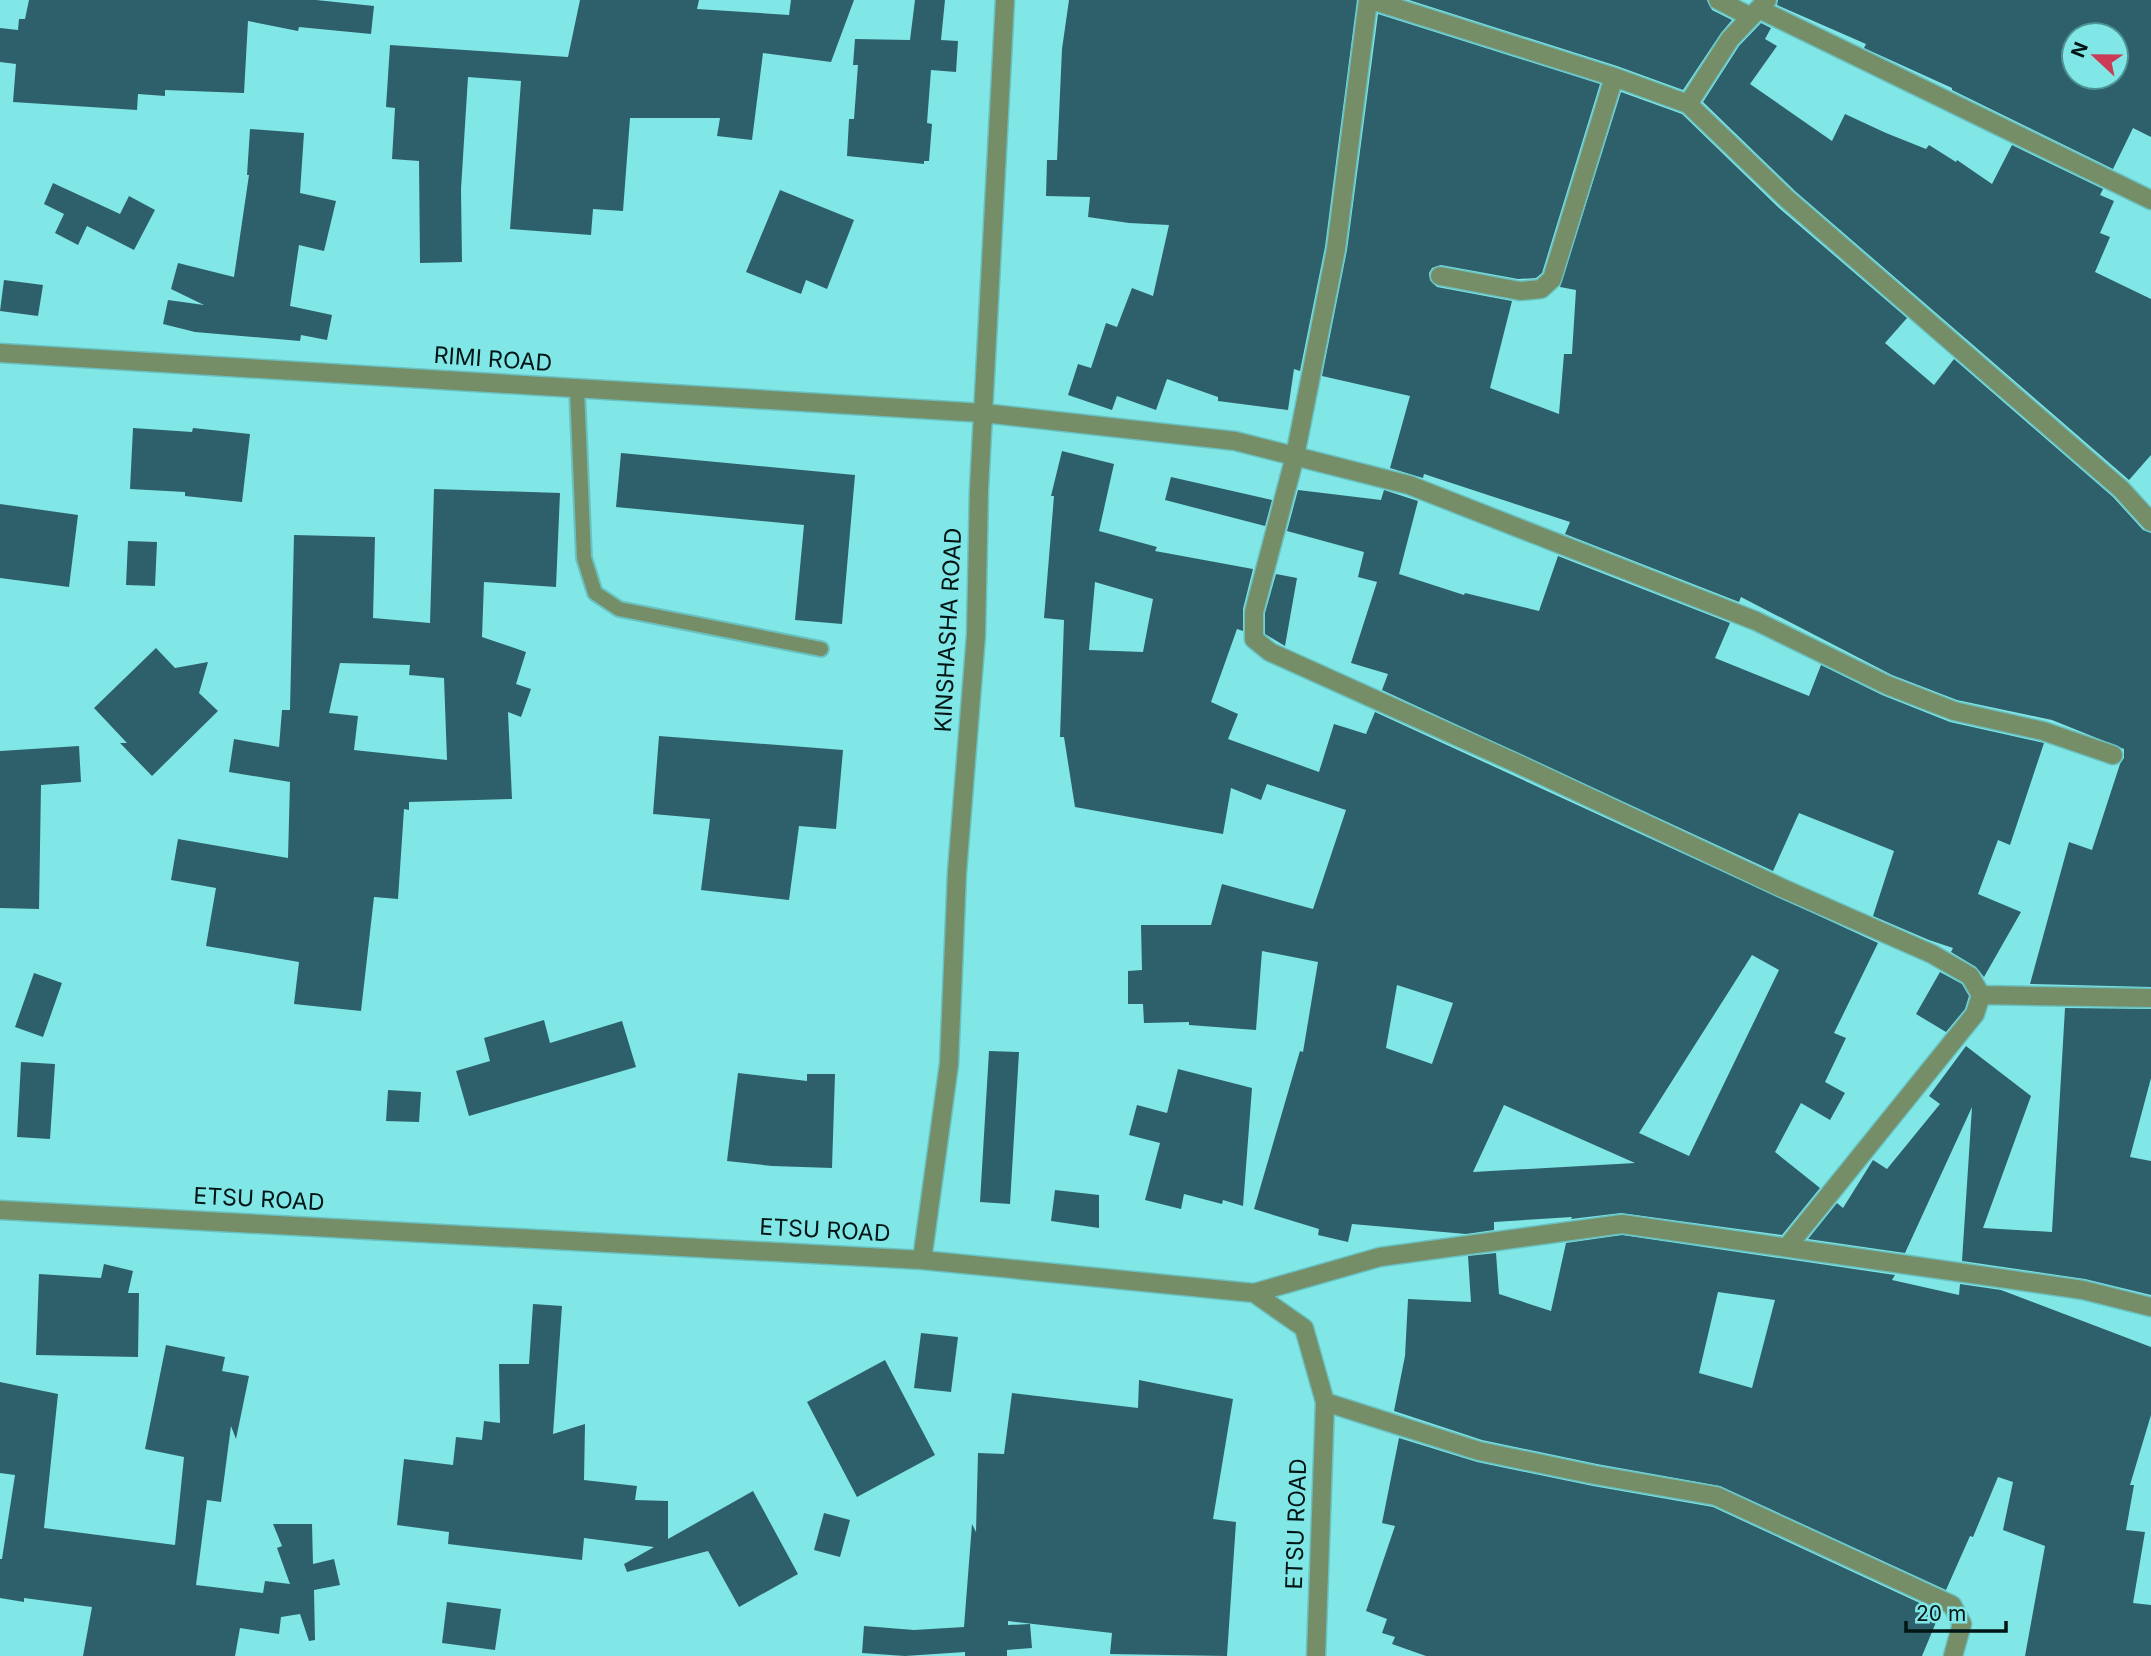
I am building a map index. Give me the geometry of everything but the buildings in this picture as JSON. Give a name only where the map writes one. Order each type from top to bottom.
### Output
[{"type":"street","name":"KINSHASHA ROAD","points":[[922,1260],[948,1064],[957,872],[976,635],[983,413],[1005,0]]},
{"type":"street","points":[[1787,1247],[1975,1014],[1981,995],[1970,976],[1932,954],[1758,877],[1516,763],[1270,652],[1254,639],[1254,612],[1294,456],[1336,249],[1369,0],[1614,77],[1688,104],[1787,199],[2121,489],[2151,522]]},
{"type":"street","points":[[1718,0],[1759,8],[2151,200]]},
{"type":"street","points":[[1688,104],[1730,39],[1759,8]]},
{"type":"street","points":[[1440,276],[1521,291],[1541,289],[1552,279],[1614,77]]},
{"type":"street","name":"RIMI ROAD","points":[[0,353],[983,413],[1235,441],[1422,489],[1756,621],[1887,685],[1954,711],[2043,731],[2113,755]]},
{"type":"street","points":[[1981,995],[2151,998]]},
{"type":"street","name":"ETSU ROAD","points":[[0,1210],[922,1260],[1254,1293],[1304,1328],[1325,1402],[1316,1656]]},
{"type":"street","points":[[1254,1293],[1380,1257],[1622,1224],[2082,1290],[2151,1307]]},
{"type":"street","points":[[1325,1402],[1479,1451],[1716,1496],[1952,1605],[1962,1624],[1953,1656]]},
{"type":"lane","points":[[577,389],[584,558],[595,593],[619,609],[821,649]]}]
